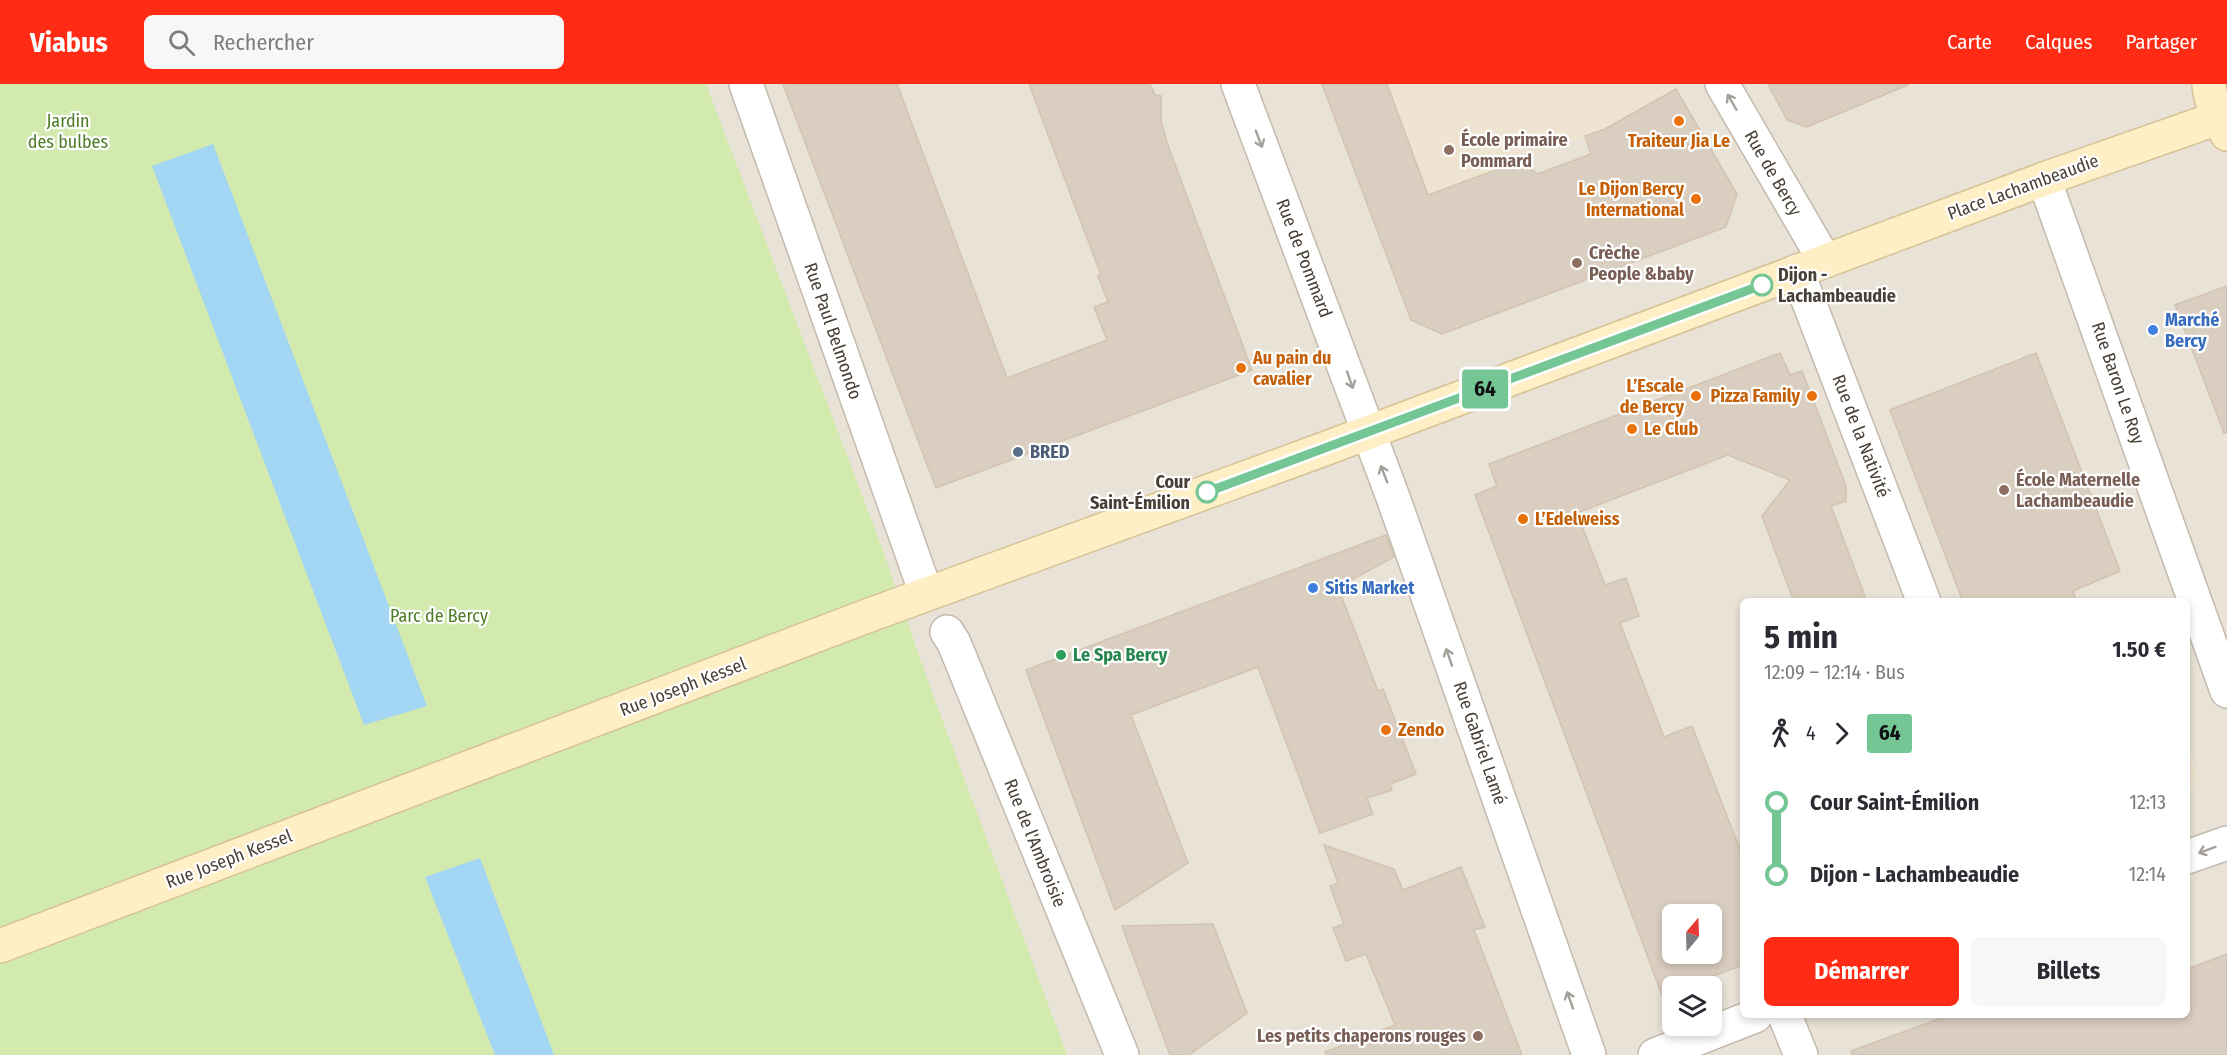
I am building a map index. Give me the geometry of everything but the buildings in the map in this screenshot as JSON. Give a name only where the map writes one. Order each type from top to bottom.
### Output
[{"type":"main road","name":"Place Lachambeaudie","points":[[1368,432],[2044,178],[2222,126],[2209,92],[2209,84]]},
{"type":"main road","name":"Rue Joseph Kessel","points":[[0,946],[867,616],[1368,432]]},
{"type":"street","name":"Rue Paul Belmondo","points":[[746,84],[921,579]]},
{"type":"street","name":"Rue de Pommard","points":[[1238,84],[1368,432]]},
{"type":"street","name":"Rue de Bercy","points":[[1722,84],[1811,266]]},
{"type":"street","name":"Rue Baron Le Roy","points":[[2044,178],[2227,691]]},
{"type":"street","name":"Rue de la Nativité","points":[[1811,266],[1923,598]]},
{"type":"street","name":"Rue Gabriel Lamé","points":[[1368,432],[1589,1055]]},
{"type":"street","name":"Rue de l'Ambroisie","points":[[947,632],[958,653],[1122,1055]]},
{"type":"street","points":[[2190,856],[2227,843]]},
{"type":"street","points":[[1655,1055],[1750,1018]]},
{"type":"street","points":[[1786,1018],[1801,1055]]},
{"type":"shaded area","points":[[0,84],[2227,84],[2227,1055],[0,1055]]},
{"type":"shaded area","name":"École primaire Pommard","points":[[1322,84],[1674,84],[1676,89],[1605,129],[1428,196]]},
{"type":"shaded area","points":[[2190,755],[2201,784],[2190,788]]},
{"type":"green space","name":"Parc de Bercy","points":[[0,84],[706,84],[881,545],[925,673],[1067,1055],[0,1055]]},
{"type":"water","points":[[213,144],[427,706],[364,725],[152,166]]},
{"type":"water","points":[[480,858],[554,1055],[495,1055],[425,877]]},
{"type":"bus line","name":"64","points":[[1207,492],[1762,285]]},
{"type":"place","name":"Traiteur Jia Le","points":[[1679,121]]},
{"type":"place","name":"École primaire Pommard","points":[[1449,150]]},
{"type":"place","name":"Le Dijon Bercy International","points":[[1696,199]]},
{"type":"place","name":"Crèche People &baby","points":[[1577,263]]},
{"type":"place","name":"Dijon - Lachambeaudie","points":[[1762,285]]},
{"type":"place","name":"Marché Bercy","points":[[2153,330]]},
{"type":"place","name":"Au pain du cavalier","points":[[1241,368]]},
{"type":"place","name":"L’Escale de Bercy","points":[[1696,396]]},
{"type":"place","name":"Pizza Family","points":[[1812,396]]},
{"type":"place","name":"Le Club","points":[[1632,429]]},
{"type":"place","name":"BRED","points":[[1018,452]]},
{"type":"place","name":"École Maternelle Lachambeaudie","points":[[2004,490]]},
{"type":"place","name":"Cour Saint-Émilion","points":[[1207,492]]},
{"type":"place","name":"L’Edelweiss","points":[[1523,519]]},
{"type":"place","name":"Sitis Market","points":[[1313,588]]},
{"type":"place","name":"Le Spa Bercy","points":[[1061,655]]},
{"type":"place","name":"Zendo","points":[[1386,730]]},
{"type":"place","name":"Les petits chaperons rouges","points":[[1478,1036]]},
{"type":"park label","name":"Jardin des bulbes","points":[[68,131]]}]
